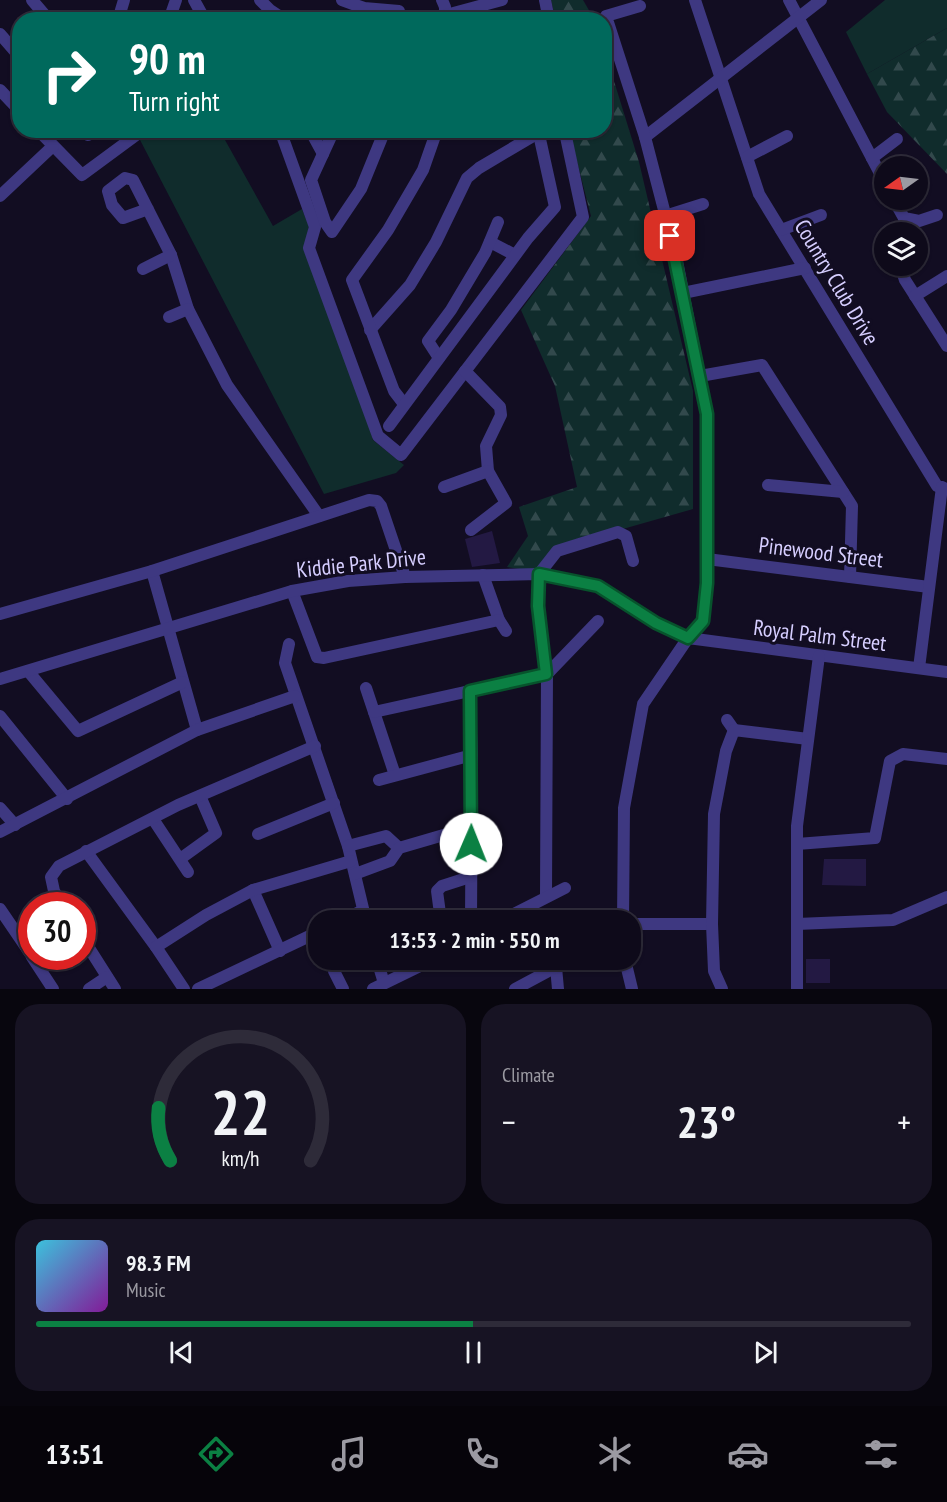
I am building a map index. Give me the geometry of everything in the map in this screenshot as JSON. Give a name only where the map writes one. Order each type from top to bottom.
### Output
[{"type":"street","points":[[32,0],[42,12]]},
{"type":"street","points":[[342,0],[364,8],[401,10]]},
{"type":"street","points":[[462,12],[502,0]]},
{"type":"street","name":"Country Club Drive","points":[[695,0],[759,194],[937,486],[945,488]]},
{"type":"street","points":[[789,0],[874,162]]},
{"type":"street","points":[[645,137],[821,0]]},
{"type":"street","points":[[612,14],[640,6]]},
{"type":"street","points":[[0,34],[12,48]]},
{"type":"street","points":[[612,35],[645,137],[665,216],[707,414],[707,559],[703,621],[688,638],[643,704],[624,808],[623,910]]},
{"type":"street","points":[[0,90],[12,103]]},
{"type":"street","points":[[747,157],[787,136]]},
{"type":"street","points":[[46,138],[82,175],[133,138]]},
{"type":"street","points":[[283,138],[315,227],[309,249],[378,435],[401,455],[584,217],[566,138]]},
{"type":"street","points":[[314,138],[323,154]]},
{"type":"street","points":[[330,138],[311,180],[325,222],[332,232],[362,189],[382,138]]},
{"type":"street","points":[[404,404],[394,391],[352,280],[388,230],[423,170],[434,138]]},
{"type":"street","points":[[370,330],[410,285],[436,242],[466,178],[528,138]]},
{"type":"street","points":[[389,426],[515,255],[555,207],[539,138]]},
{"type":"street","points":[[872,158],[897,140]]},
{"type":"street","points":[[0,196],[53,146]]},
{"type":"street","points":[[665,216],[703,204]]},
{"type":"street","points":[[148,209],[171,255],[188,309],[227,385],[319,516]]},
{"type":"street","points":[[900,210],[904,218],[919,221],[938,214]]},
{"type":"street","points":[[781,230],[821,215]]},
{"type":"street","points":[[439,358],[428,341],[451,310],[490,242],[498,222]]},
{"type":"street","points":[[490,242],[515,255]]},
{"type":"street","points":[[143,269],[171,255]]},
{"type":"street","points":[[683,293],[805,268]]},
{"type":"street","points":[[905,276],[915,296],[941,327],[947,346]]},
{"type":"street","points":[[915,296],[947,276]]},
{"type":"street","points":[[169,316],[188,309]]},
{"type":"street","points":[[700,376],[762,365],[852,506],[850,577]]},
{"type":"street","points":[[465,371],[500,407],[501,415],[486,446],[488,471],[506,502],[471,530]]},
{"type":"street","points":[[444,487],[488,471]]},
{"type":"street","points":[[768,485],[843,492]]},
{"type":"street","points":[[919,668],[945,488]]},
{"type":"street","points":[[0,614],[152,571],[369,500],[377,501],[381,506],[405,577]]},
{"type":"street","points":[[852,517],[865,516]]},
{"type":"street","points":[[546,896],[546,674],[538,606],[539,574],[557,551],[618,532],[626,536],[633,561]]},
{"type":"street","name":"Pinewood Street","points":[[707,559],[929,587]]},
{"type":"street","points":[[152,571],[196,730]]},
{"type":"street","name":"Kiddie Park Drive","points":[[0,679],[291,591],[348,582],[405,577],[539,574],[598,586],[656,623],[688,638]]},
{"type":"street","points":[[483,575],[499,621],[506,631]]},
{"type":"street","points":[[291,591],[317,657],[324,658],[499,621]]},
{"type":"street","points":[[374,712],[546,674],[598,621]]},
{"type":"street","name":"Royal Palm Street","points":[[688,638],[947,672]]},
{"type":"street","points":[[289,644],[285,663],[294,696],[315,746],[348,846],[363,910]]},
{"type":"street","points":[[797,989],[797,844],[819,656]]},
{"type":"street","points":[[28,670],[78,731],[183,682]]},
{"type":"street","points":[[366,688],[395,775]]},
{"type":"street","points":[[470,691],[471,910]]},
{"type":"street","points":[[0,832],[196,730],[294,696]]},
{"type":"street","points":[[0,716],[67,799]]},
{"type":"street","points":[[722,989],[714,971],[712,924],[714,814],[730,725],[808,739]]},
{"type":"street","points":[[55,892],[51,877],[58,866],[200,796],[315,746]]},
{"type":"street","points":[[885,748],[893,758]]},
{"type":"street","points":[[797,844],[879,843],[886,770],[893,758],[903,754],[947,759]]},
{"type":"street","points":[[380,780],[472,755]]},
{"type":"street","points":[[180,859],[216,833],[200,796]]},
{"type":"street","points":[[258,834],[334,803]]},
{"type":"street","points":[[0,808],[15,825]]},
{"type":"street","points":[[153,819],[188,872]]},
{"type":"street","points":[[355,874],[390,861],[399,848],[471,827]]},
{"type":"street","points":[[348,846],[386,836],[399,848]]},
{"type":"street","points":[[86,851],[184,989]]},
{"type":"street","points":[[156,947],[206,915],[253,890],[351,861]]},
{"type":"street","points":[[440,910],[437,891],[442,886],[470,877]]},
{"type":"street","points":[[520,910],[565,888]]},
{"type":"street","points":[[253,890],[280,951]]},
{"type":"street","points":[[797,924],[893,920],[947,897]]},
{"type":"street","points":[[0,909],[18,936]]},
{"type":"street","points":[[641,924],[712,924]]},
{"type":"street","points":[[198,989],[308,937]]},
{"type":"street","points":[[96,959],[115,989]]},
{"type":"street","points":[[41,970],[53,989]]},
{"type":"street","points":[[377,970],[378,986],[411,970]]},
{"type":"street","points":[[515,989],[550,970]]},
{"type":"street","points":[[556,970],[558,989]]},
{"type":"street","points":[[627,970],[632,989]]},
{"type":"street","points":[[334,971],[343,989]]},
{"type":"street","points":[[89,989],[107,976]]},
{"type":"green space","points":[[551,0],[583,0],[590,12],[554,12]]},
{"type":"green space","points":[[885,0],[947,0],[947,28],[867,74],[846,32]]},
{"type":"green space","points":[[947,28],[947,174],[887,112],[867,74]]},
{"type":"green space","points":[[612,75],[639,162],[693,391],[693,509],[563,546],[533,571],[507,567],[528,536],[519,507],[577,487],[555,386],[521,310],[591,216],[571,138],[612,138]]},
{"type":"green space","points":[[139,138],[224,138],[273,226],[302,209],[309,226],[304,250],[364,408],[373,440],[404,465],[396,473],[324,494]]},
{"type":"building","points":[[492,531],[500,563],[472,567],[465,539]]},
{"type":"building","points":[[824,859],[866,859],[866,886],[822,885]]},
{"type":"building","points":[[806,959],[830,959],[830,983],[806,983]]},
{"type":"route","points":[[471,844],[470,691],[546,674],[538,606],[539,574],[598,586],[656,623],[688,638],[703,621],[707,583],[707,414],[676,256],[670,236]]}]
